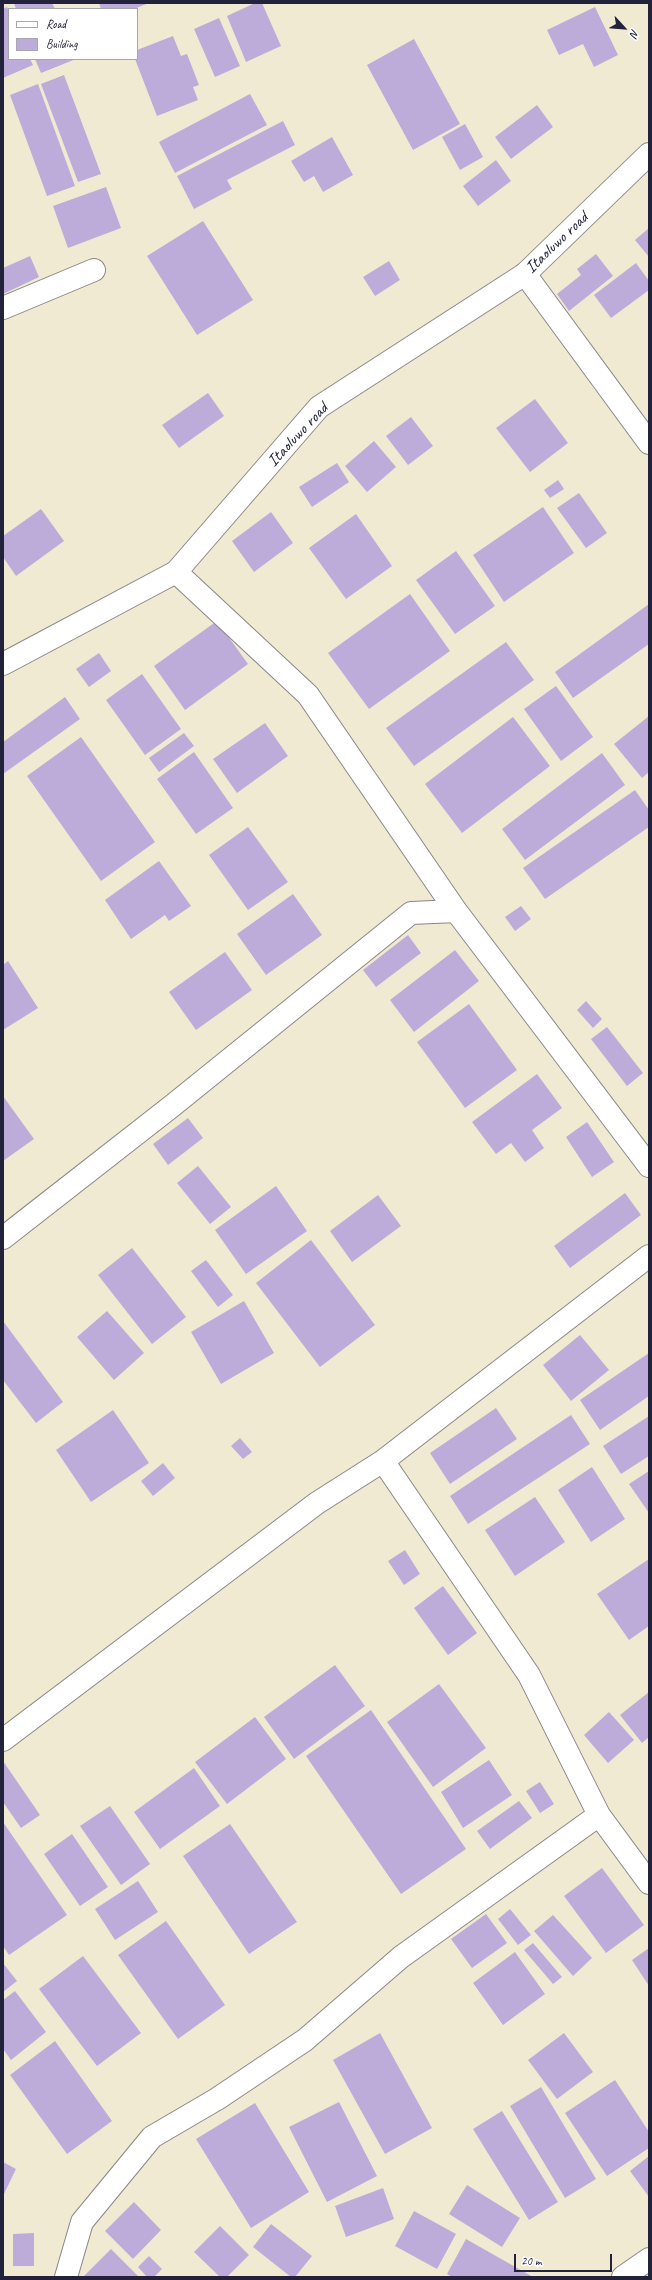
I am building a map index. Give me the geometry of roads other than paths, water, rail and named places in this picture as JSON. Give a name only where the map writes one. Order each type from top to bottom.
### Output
[{"type":"street","name":"Itaoluwo road","points":[[3,664],[176,572],[319,407],[525,274],[649,154]]},
{"type":"street","points":[[3,308],[94,270]]},
{"type":"street","points":[[525,274],[649,443]]},
{"type":"street","points":[[176,572],[308,695],[456,910],[649,1166]]},
{"type":"street","points":[[3,1238],[172,1106],[411,913],[456,910]]},
{"type":"street","points":[[3,1740],[317,1503],[383,1461],[649,1256]]},
{"type":"street","points":[[383,1461],[529,1675],[599,1815],[649,1883]]},
{"type":"street","points":[[66,2277],[82,2222],[152,2138],[216,2099],[305,2040],[401,1957],[599,1815]]},
{"type":"street","points":[[624,2277],[649,2259]]}]
